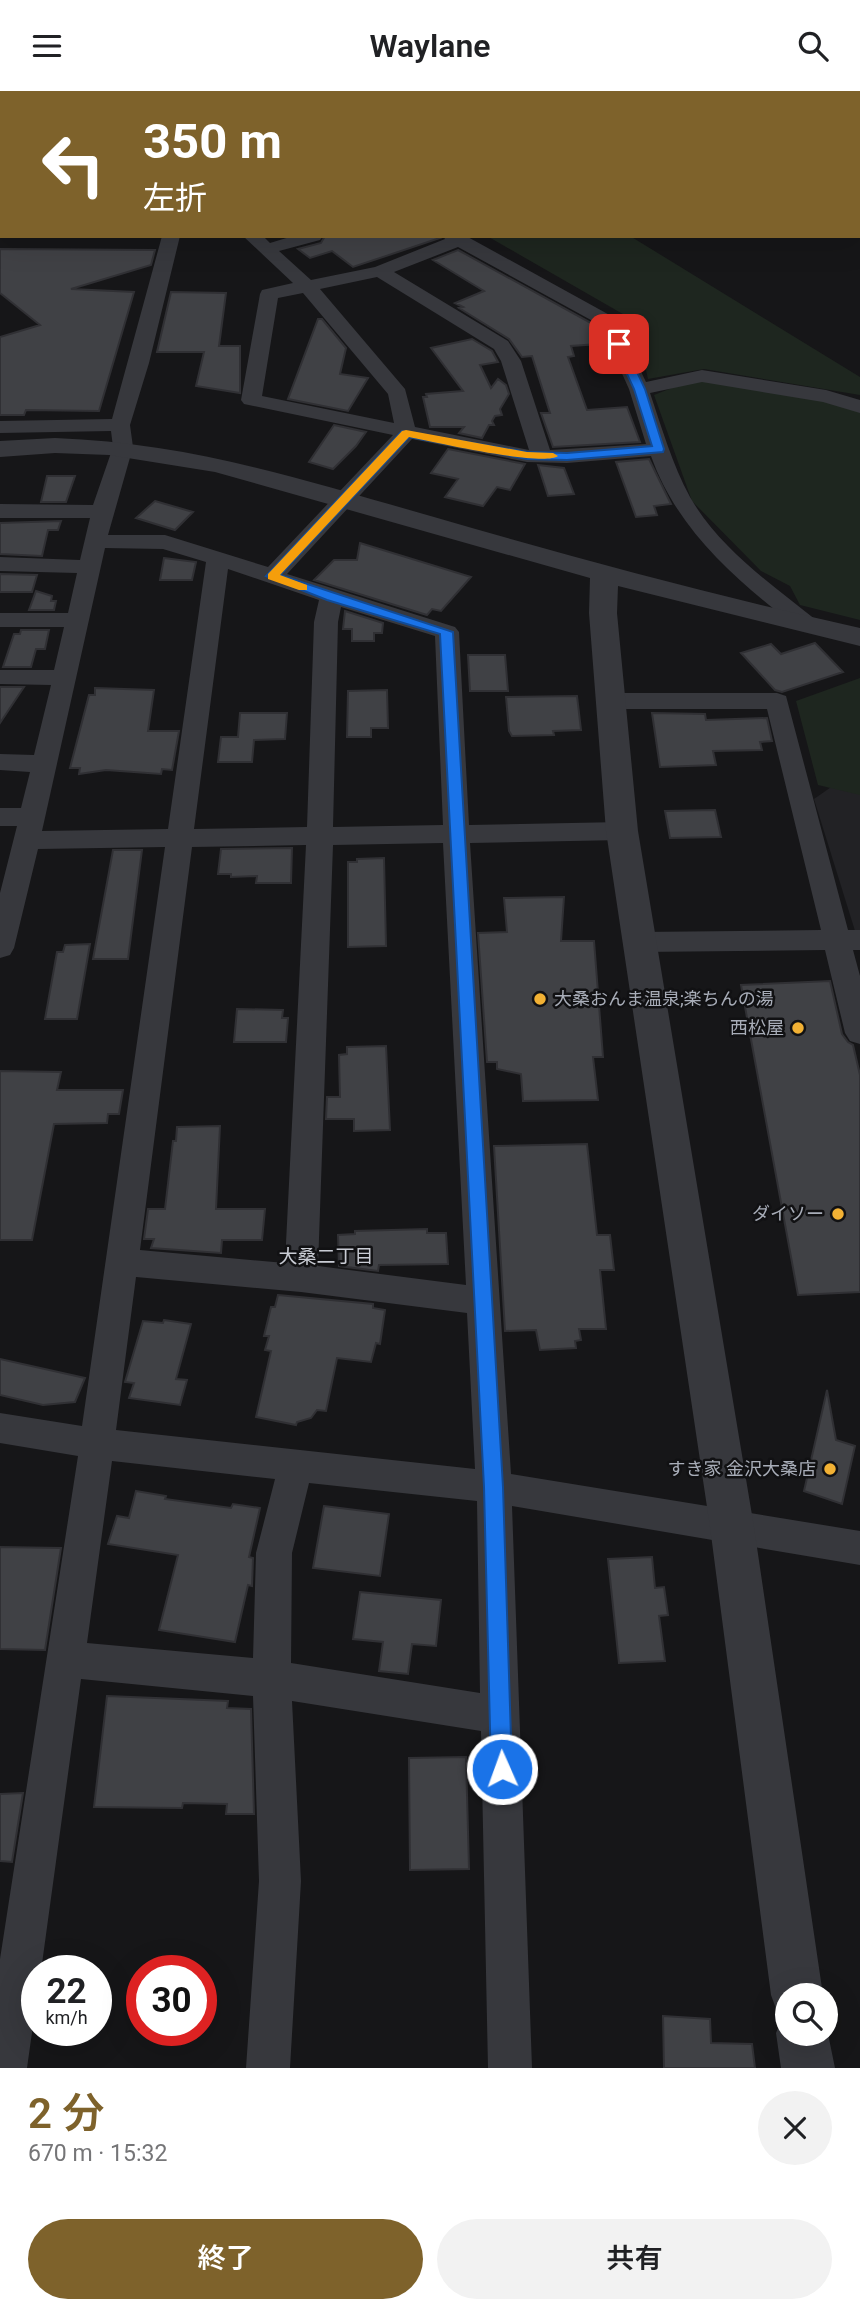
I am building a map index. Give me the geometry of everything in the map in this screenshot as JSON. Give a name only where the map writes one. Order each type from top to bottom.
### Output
[{"type":"street","points":[[1,940],[45,764],[102,512],[170,238]]},
{"type":"street","points":[[260,243],[299,238]]},
{"type":"street","points":[[659,449],[541,456],[406,433],[251,400],[270,294],[380,271],[456,238],[608,322],[639,389],[659,449],[680,498],[693,519],[743,572],[808,625]]},
{"type":"street","points":[[260,243],[308,287],[398,393],[406,433]]},
{"type":"street","points":[[380,271],[501,345],[511,361],[541,456]]},
{"type":"street","points":[[639,389],[702,376],[826,396],[860,407]]},
{"type":"street","points":[[0,426],[122,436],[604,572],[860,637]]},
{"type":"street","points":[[272,576],[406,433]]},
{"type":"street","points":[[0,449],[122,436]]},
{"type":"street","points":[[0,511],[102,512]]},
{"type":"street","points":[[96,541],[165,542],[447,632],[456,834],[494,1487],[510,2068]]},
{"type":"street","points":[[5,2068],[97,1444],[218,559]]},
{"type":"street","points":[[0,564],[90,567]]},
{"type":"street","points":[[604,572],[603,613],[622,831],[732,1527],[795,1983]]},
{"type":"street","points":[[301,1278],[320,836],[326,622],[331,597]]},
{"type":"street","points":[[0,620],[78,620]]},
{"type":"street","points":[[0,677],[65,678]]},
{"type":"street","points":[[611,701],[777,701],[849,940],[859,1024]]},
{"type":"street","points":[[0,762],[45,764]]},
{"type":"street","points":[[0,817],[29,828],[180,838],[622,831]]},
{"type":"street","points":[[640,942],[849,940]]},
{"type":"street","points":[[121,1262],[301,1278],[483,1301]]},
{"type":"street","points":[[0,1428],[97,1444],[494,1487],[860,1548]]},
{"type":"street","points":[[268,2068],[280,1881],[272,1679],[274,1553],[296,1465]]},
{"type":"street","points":[[65,1659],[272,1679],[500,1715]]},
{"type":"street","points":[[805,2046],[808,2068]]},
{"type":"shaded area","points":[[490,238],[633,238],[860,377],[860,395],[704,369],[648,379],[635,321]]},
{"type":"shaded area","points":[[702,376],[860,407],[860,620],[800,605],[790,586],[761,571],[692,501],[654,395]]},
{"type":"shaded area","points":[[860,678],[860,795],[818,785],[796,701]]},
{"type":"shaded area","points":[[860,767],[860,947],[814,799]]},
{"type":"building","points":[[324,238],[440,238],[353,267],[332,251],[310,258],[298,249],[321,243]]},
{"type":"building","points":[[0,249],[155,250],[151,265],[71,289],[134,292],[99,411],[26,410],[24,415],[0,415],[0,337],[40,325],[0,293]]},
{"type":"building","points":[[458,250],[591,323],[599,344],[571,346],[574,356],[568,357],[587,410],[627,407],[640,442],[553,447],[541,413],[550,413],[532,356],[522,357],[509,339],[459,308],[463,307],[455,303],[484,291],[433,260]]},
{"type":"building","points":[[171,292],[226,293],[219,346],[240,346],[240,393],[196,386],[204,352],[157,352]]},
{"type":"building","points":[[318,319],[322,319],[346,348],[340,374],[368,378],[348,411],[288,399]]},
{"type":"building","points":[[472,339],[492,351],[498,362],[480,365],[491,388],[498,379],[506,385],[509,394],[500,409],[502,415],[495,416],[492,421],[494,425],[489,425],[482,438],[459,433],[464,427],[430,427],[423,397],[427,397],[426,394],[463,391],[431,348]]},
{"type":"building","points":[[334,425],[366,432],[333,469],[309,462]]},
{"type":"building","points":[[448,449],[525,464],[510,490],[497,487],[483,506],[445,497],[458,479],[431,473]]},
{"type":"building","points":[[649,459],[671,504],[654,506],[657,515],[636,517],[616,462]]},
{"type":"building","points":[[538,465],[564,468],[574,494],[548,496]]},
{"type":"building","points":[[47,476],[75,476],[66,502],[41,502]]},
{"type":"building","points":[[155,501],[193,512],[175,530],[136,518]]},
{"type":"building","points":[[61,521],[58,530],[48,530],[42,556],[0,554],[0,523]]},
{"type":"building","points":[[360,543],[471,577],[441,611],[432,609],[427,615],[314,580],[334,560],[357,560]]},
{"type":"building","points":[[164,558],[196,562],[192,580],[160,580]]},
{"type":"building","points":[[0,574],[37,575],[32,592],[0,592]]},
{"type":"building","points":[[36,591],[52,596],[51,601],[56,601],[54,610],[29,610]]},
{"type":"building","points":[[345,611],[383,623],[382,633],[374,633],[374,641],[352,641],[352,629],[343,629]]},
{"type":"building","points":[[21,630],[49,630],[45,649],[36,649],[31,667],[3,667],[14,634],[20,634]]},
{"type":"building","points":[[815,643],[843,672],[782,692],[775,690],[741,653],[771,644],[781,654]]},
{"type":"building","points":[[468,655],[505,655],[508,691],[470,691]]},
{"type":"building","points":[[0,687],[24,687],[0,723]]},
{"type":"building","points":[[95,688],[154,690],[148,731],[179,731],[172,770],[162,769],[161,774],[106,770],[79,774],[80,768],[70,768],[89,695],[95,695]]},
{"type":"building","points":[[387,690],[388,728],[371,728],[371,737],[347,737],[348,691]]},
{"type":"building","points":[[577,696],[581,730],[553,731],[554,735],[512,736],[509,731],[506,697]]},
{"type":"building","points":[[240,713],[287,713],[285,739],[254,740],[252,762],[218,762],[221,737],[238,737]]},
{"type":"building","points":[[652,713],[705,714],[706,720],[767,718],[772,741],[760,742],[762,750],[713,751],[716,765],[660,767]]},
{"type":"building","points":[[715,810],[721,837],[670,838],[665,811]]},
{"type":"building","points":[[292,848],[291,883],[256,883],[257,876],[231,877],[231,874],[218,874],[221,849]]},
{"type":"building","points":[[113,850],[142,850],[128,959],[93,959]]},
{"type":"building","points":[[384,858],[386,946],[348,947],[348,862]]},
{"type":"building","name":"大桑おんま温泉;楽ちんの湯","points":[[564,897],[561,941],[594,941],[603,1057],[593,1057],[598,1100],[523,1101],[521,1074],[497,1069],[497,1062],[487,1062],[478,933],[507,932],[504,898]]},
{"type":"building","points":[[90,944],[77,1019],[45,1019],[57,952],[63,952],[65,945]]},
{"type":"building","points":[[830,981],[842,1034],[853,1045],[860,1075],[860,1292],[798,1295],[741,985]]},
{"type":"building","points":[[237,1009],[283,1010],[282,1018],[288,1018],[286,1042],[234,1042]]},
{"type":"building","points":[[386,1046],[390,1130],[354,1131],[354,1119],[326,1119],[327,1097],[340,1097],[339,1055],[347,1054],[347,1047]]},
{"type":"building","points":[[0,1071],[61,1072],[57,1090],[123,1090],[119,1114],[108,1114],[107,1123],[54,1124],[32,1240],[0,1240]]},
{"type":"building","points":[[220,1126],[216,1209],[265,1209],[262,1240],[222,1240],[221,1253],[151,1248],[154,1239],[144,1239],[148,1209],[165,1209],[177,1127]]},
{"type":"building","points":[[587,1144],[597,1235],[610,1235],[614,1270],[600,1270],[606,1329],[579,1329],[581,1340],[575,1341],[576,1348],[540,1350],[536,1330],[505,1331],[494,1146]]},
{"type":"building","points":[[427,1229],[427,1233],[446,1233],[448,1264],[379,1265],[378,1271],[339,1266],[338,1235],[355,1234],[355,1231]]},
{"type":"building","points":[[278,1295],[373,1304],[373,1308],[385,1310],[380,1344],[376,1343],[371,1362],[337,1358],[326,1411],[317,1410],[311,1418],[297,1422],[296,1425],[256,1417],[271,1351],[265,1350],[269,1336],[264,1336],[271,1307],[275,1307]]},
{"type":"building","points":[[164,1320],[191,1324],[176,1379],[187,1380],[180,1405],[129,1398],[134,1383],[125,1382],[143,1321],[163,1323]]},
{"type":"building","points":[[0,1359],[85,1378],[75,1402],[43,1405],[0,1395]]},
{"type":"building","name":"すき家 金沢大桑店","points":[[827,1390],[836,1440],[855,1446],[842,1504],[804,1491]]},
{"type":"building","points":[[136,1491],[166,1496],[165,1499],[231,1508],[233,1504],[260,1508],[249,1557],[253,1558],[252,1586],[248,1585],[235,1642],[159,1630],[178,1555],[108,1544],[117,1516],[129,1518]]},
{"type":"building","points":[[324,1506],[389,1514],[380,1576],[313,1568]]},
{"type":"building","points":[[0,1547],[61,1548],[45,1650],[0,1649]]},
{"type":"building","points":[[652,1557],[655,1588],[664,1587],[668,1615],[659,1616],[665,1661],[619,1663],[608,1559]]},
{"type":"building","points":[[360,1592],[441,1600],[436,1646],[412,1644],[408,1674],[379,1671],[383,1642],[353,1639]]},
{"type":"building","points":[[107,1696],[228,1701],[227,1708],[251,1709],[254,1814],[226,1814],[227,1804],[183,1803],[182,1808],[94,1807]]},
{"type":"building","points":[[466,1757],[469,1869],[410,1870],[409,1758]]},
{"type":"building","points":[[23,1793],[12,1862],[0,1861],[0,1794]]},
{"type":"building","points":[[663,2016],[710,2019],[711,2043],[752,2044],[755,2068],[664,2068]]},
{"type":"slow traffic","points":[[303,587],[272,576],[406,433],[527,456],[553,456]]},
{"type":"place","name":"大桑おんま温泉;楽ちんの湯","points":[[540,999]]},
{"type":"place","name":"西松屋","points":[[798,1028]]},
{"type":"place","name":"ダイソー","points":[[838,1214]]},
{"type":"place","name":"すき家 金沢大桑店","points":[[830,1469]]},
{"type":"district","name":"大桑二丁目","points":[[326,1256]]},
{"type":"route","points":[[502,1769],[494,1487],[456,834],[447,632],[272,576],[406,433],[527,456],[567,457],[659,449],[639,389],[619,344]]}]
